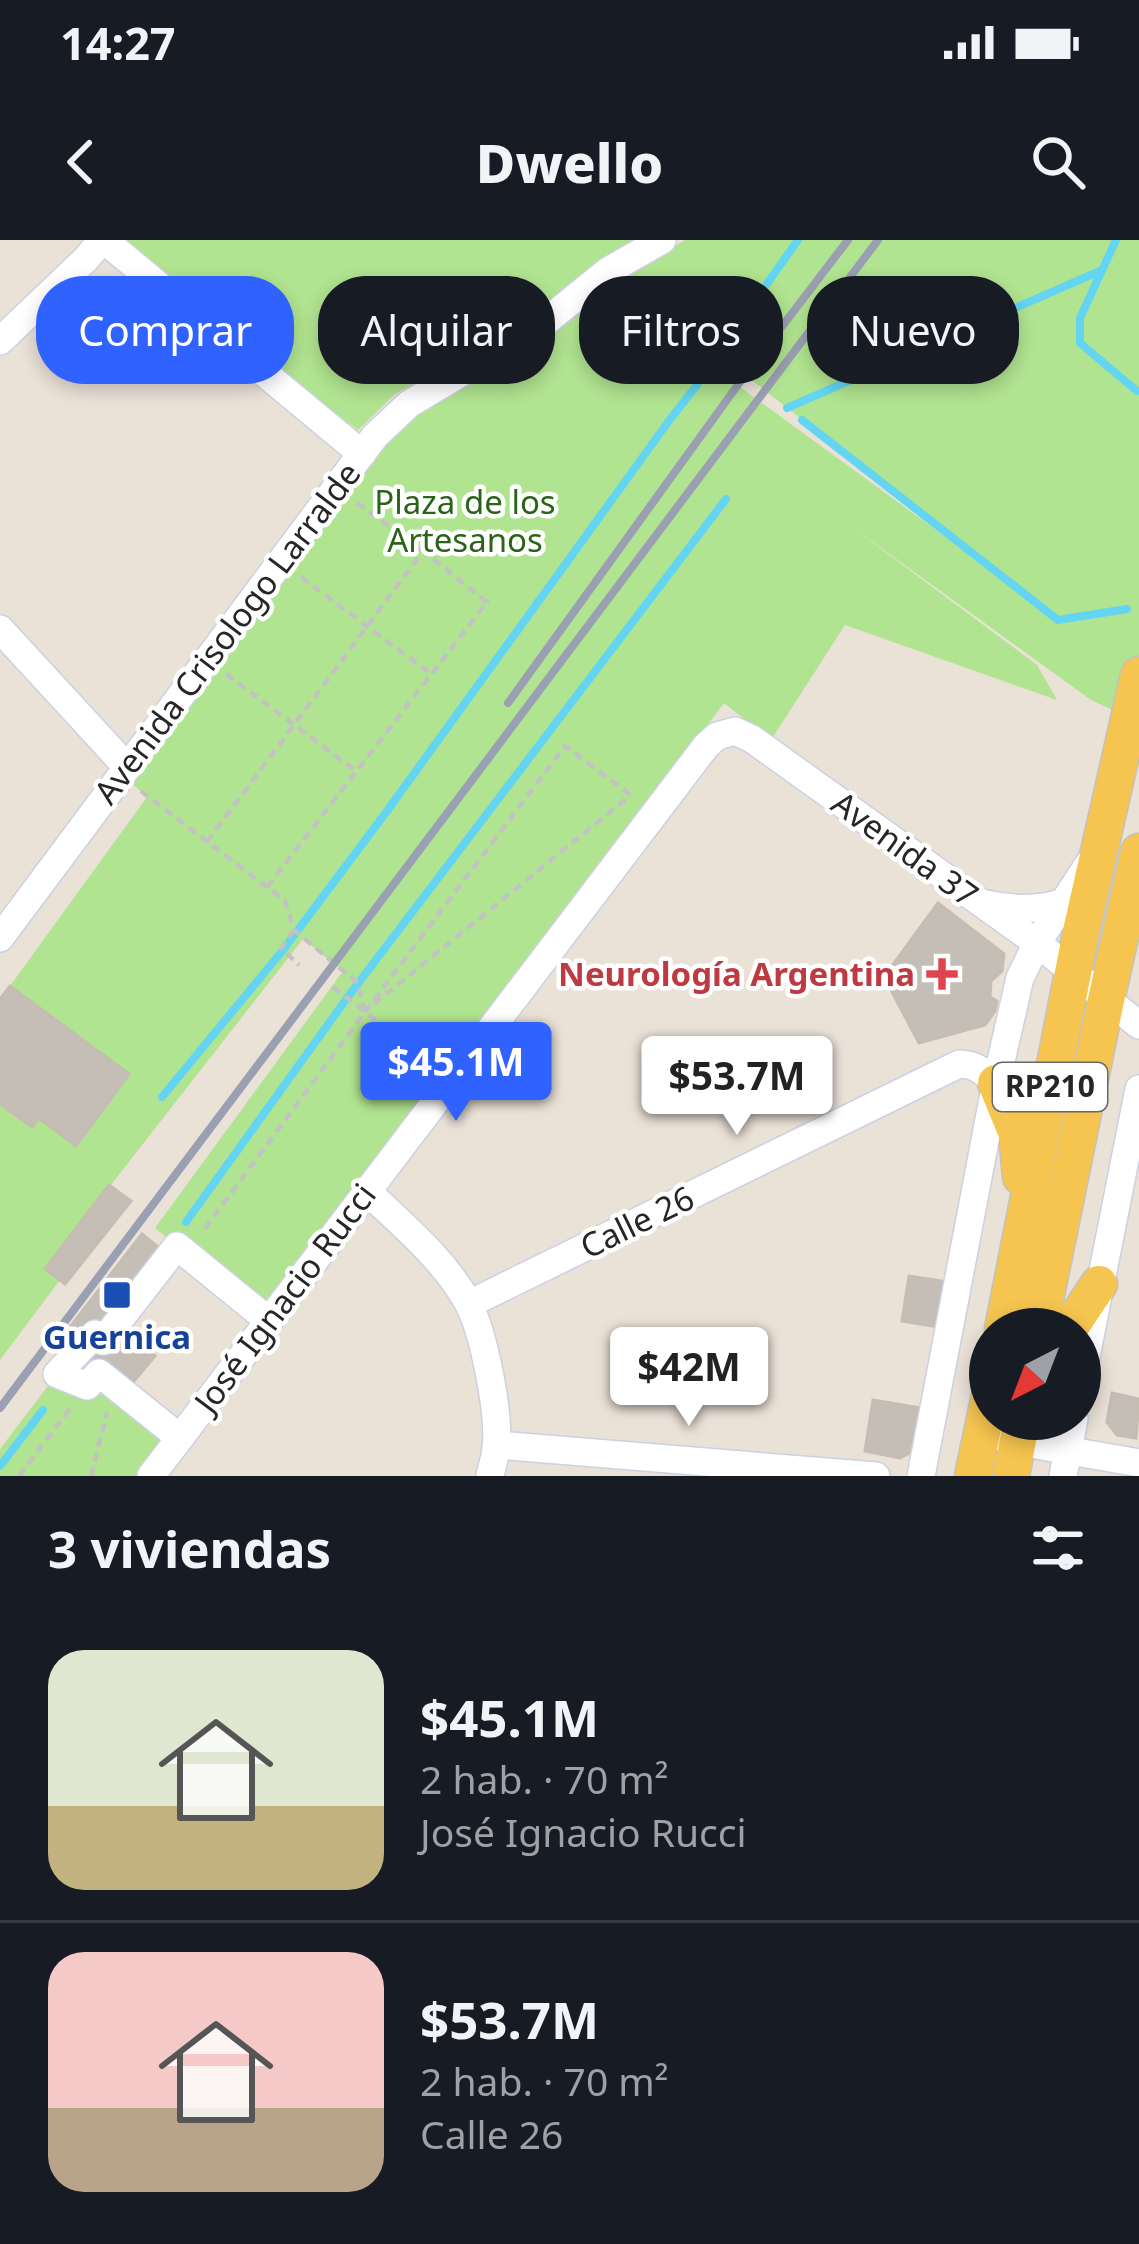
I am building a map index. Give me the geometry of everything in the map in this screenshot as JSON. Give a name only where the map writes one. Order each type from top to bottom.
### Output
[{"type":"main road","name":"RP210","points":[[1007,1308],[1073,970],[1139,675]]},
{"type":"main road","name":"RP210","points":[[1044,1308],[1139,852]]},
{"type":"main road","points":[[996,1083],[1017,1133],[1023,1230]]},
{"type":"main road","points":[[1083,1308],[1099,1284]]},
{"type":"main road","points":[[974,1476],[981,1440]]},
{"type":"street","points":[[0,341],[103,240],[362,454]]},
{"type":"street","name":"Avenida Crisologo Larralde","points":[[2,931],[133,777],[384,426],[409,404],[544,323],[627,258],[662,240]]},
{"type":"street","points":[[0,629],[133,777]]},
{"type":"street","name":"Avenida 37","points":[[735,731],[1037,943],[1139,1025]]},
{"type":"street","name":"José Ignacio Rucci","points":[[151,1476],[706,746],[717,736],[735,731]]},
{"type":"street","points":[[921,1476],[1020,978],[1037,943],[1100,846]]},
{"type":"street","points":[[980,902],[1027,909],[1064,902]]},
{"type":"street","name":"Calle 26","points":[[469,1304],[959,1064],[980,1069],[996,1083]]},
{"type":"street","points":[[1095,1308],[1139,1088]]},
{"type":"street","points":[[366,1190],[426,1249],[469,1304],[490,1381],[497,1445],[490,1476]]},
{"type":"street","points":[[180,1438],[101,1386],[57,1374],[95,1334],[104,1341],[177,1246],[269,1321]]},
{"type":"street","points":[[497,1445],[876,1476]]},
{"type":"street","points":[[1017,1446],[1066,1464],[1139,1463]]},
{"type":"path","points":[[267,887],[487,602],[356,502]]},
{"type":"path","points":[[207,842],[422,551]]},
{"type":"path","points":[[300,576],[431,674]]},
{"type":"path","points":[[226,674],[356,771]]},
{"type":"path","points":[[187,1253],[566,746],[639,801]]},
{"type":"path","points":[[133,777],[285,901],[294,930],[358,983],[365,1012]]},
{"type":"path","points":[[365,1012],[632,795]]},
{"type":"path","points":[[294,930],[281,949],[299,965]]},
{"type":"path","points":[[333,987],[452,1078]]},
{"type":"path","points":[[19,1476],[101,1386]]},
{"type":"path","points":[[91,1476],[101,1386]]},
{"type":"green space","name":"Plaza de los Artesanos","points":[[104,240],[634,240],[587,268],[597,276],[579,276],[579,384],[736,384],[1013,586],[757,384],[783,384],[783,276],[626,276],[685,240],[1139,240],[1139,675],[1130,718],[1091,700],[848,524],[1037,665],[1057,700],[845,625],[771,740],[724,703],[260,1314],[155,1228],[343,971],[303,939],[46,1268],[60,1280],[0,1360],[0,1104],[32,1127],[39,1118],[76,1146],[129,1074],[10,986],[147,797],[127,779],[363,462],[453,384],[555,384],[555,276],[318,276],[318,384],[412,384],[395,394],[358,430],[294,382],[294,276],[152,276]]},
{"type":"green space","points":[[99,1373],[169,1434],[137,1476],[0,1476],[0,1449],[57,1374]]},
{"type":"building","name":"Neurología Argentina","points":[[938,903],[1004,954],[1002,971],[991,981],[990,997],[997,1001],[985,1025],[919,1043],[884,977]]},
{"type":"building","points":[[10,986],[129,1074],[76,1146],[39,1118],[32,1127],[0,1104],[0,999]]},
{"type":"building","points":[[109,1185],[131,1201],[65,1284],[45,1269]]},
{"type":"building","points":[[142,1234],[169,1256],[86,1346],[67,1331]]},
{"type":"building","points":[[909,1276],[947,1282],[939,1327],[902,1321]]},
{"type":"building","points":[[117,1324],[155,1356],[124,1393],[57,1374]]},
{"type":"building","points":[[1112,1393],[1139,1399],[1136,1438],[1117,1435],[1107,1422]]},
{"type":"building","points":[[873,1400],[920,1408],[913,1451],[900,1458],[865,1451]]},
{"type":"waterway","points":[[162,1097],[283,950],[387,811],[798,240]]},
{"type":"waterway","points":[[1116,240],[1080,318],[1080,343],[1137,391]]},
{"type":"waterway","points":[[787,408],[1102,270]]},
{"type":"waterway","points":[[802,420],[1058,620],[1127,609]]},
{"type":"waterway","points":[[186,1222],[347,998],[726,499]]},
{"type":"waterway","points":[[0,1466],[43,1410]]},
{"type":"railway","points":[[508,703],[848,240]]},
{"type":"railway","points":[[0,1408],[878,240]]},
{"type":"place","name":"Neurología Argentina","points":[[942,974]]},
{"type":"place","name":"Guernica","points":[[117,1295]]}]
